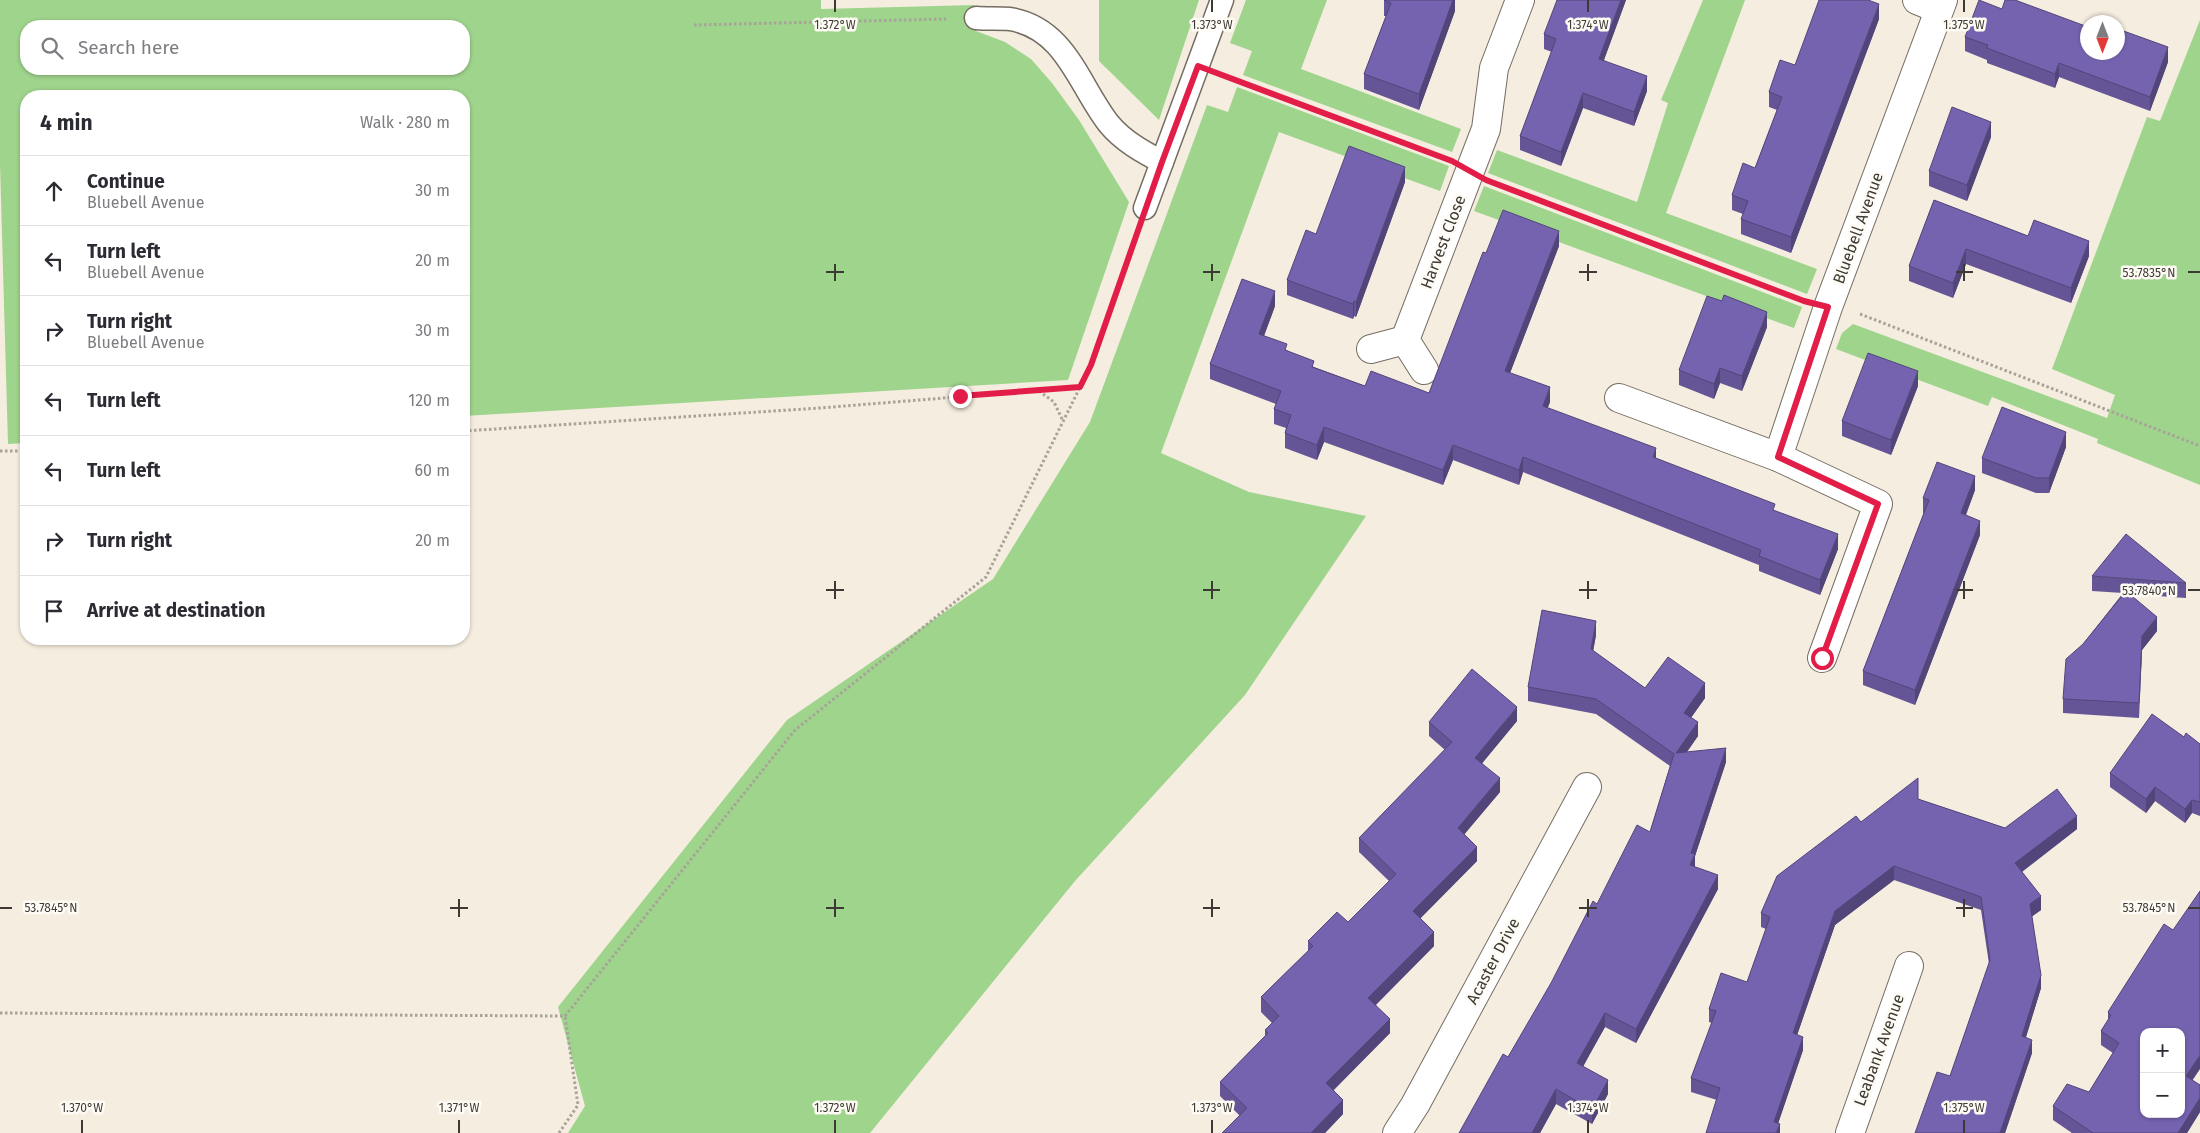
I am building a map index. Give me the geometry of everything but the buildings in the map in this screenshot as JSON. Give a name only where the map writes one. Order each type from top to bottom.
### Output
[{"type":"street","name":"Harvest Close","points":[[1406,340],[1486,129],[1494,68],[1520,0]]},
{"type":"street","name":"Bluebell Avenue","points":[[1778,457],[1933,3]]},
{"type":"street","points":[[1371,349],[1406,340],[1424,370]]},
{"type":"street","points":[[1619,398],[1778,457],[1878,504],[1822,658]]},
{"type":"street","name":"Acaster Drive","points":[[1397,1133],[1415,1105],[1587,787]]},
{"type":"street","name":"Leabank Avenue","points":[[1850,1133],[1909,966]]},
{"type":"lane","points":[[1145,208],[1222,0]]},
{"type":"lane","points":[[976,18],[1011,19],[1037,28],[1049,37],[1075,66],[1110,125],[1134,147],[1162,162]]},
{"type":"path","points":[[694,25],[976,18]]},
{"type":"path","points":[[1198,66],[1452,161],[1486,180],[1804,301],[1858,313],[2200,446]]},
{"type":"path","points":[[559,1133],[578,1105],[565,1016],[795,730],[986,577],[1091,365],[1145,208]]},
{"type":"path","points":[[470,431],[801,410],[1080,387]]},
{"type":"path","points":[[1039,391],[1054,402],[1063,421]]},
{"type":"path","points":[[0,452],[20,451]]},
{"type":"path","points":[[0,1013],[565,1016]]},
{"type":"green space","points":[[0,0],[821,0],[821,9],[975,5],[976,31],[1005,42],[1031,59],[1052,83],[1079,120],[1129,202],[1068,380],[470,416],[470,90],[20,90],[20,443],[8,444],[0,164]]},
{"type":"green space","points":[[1099,0],[1199,0],[1159,120],[1099,61]]},
{"type":"green space","points":[[1246,0],[1327,0],[1301,69],[1461,129],[1452,152],[1243,75],[1252,51],[1230,43]]},
{"type":"green space","points":[[1703,0],[1745,0],[1666,213],[1817,269],[1807,294],[1488,173],[1497,150],[1637,202],[1668,103],[1661,100]]},
{"type":"green space","points":[[2200,20],[2200,485],[2097,443],[2098,439],[1992,397],[1988,406],[1836,349],[1842,333],[1853,324],[2107,418],[2115,395],[2052,369],[2147,117],[2160,121]]},
{"type":"green space","points":[[1237,87],[1449,166],[1440,191],[1279,132],[1161,453],[1249,492],[1366,516],[1245,695],[1075,881],[870,1133],[568,1133],[585,1106],[558,1007],[787,720],[993,579],[1090,422],[1207,105],[1228,112]]},
{"type":"green space","points":[[1484,186],[1802,307],[1794,328],[1474,211]]},
{"type":"route","points":[[960,396],[1080,387],[1091,365],[1162,162],[1198,66],[1452,161],[1486,180],[1804,301],[1828,307],[1778,457],[1878,504],[1822,658]]}]
